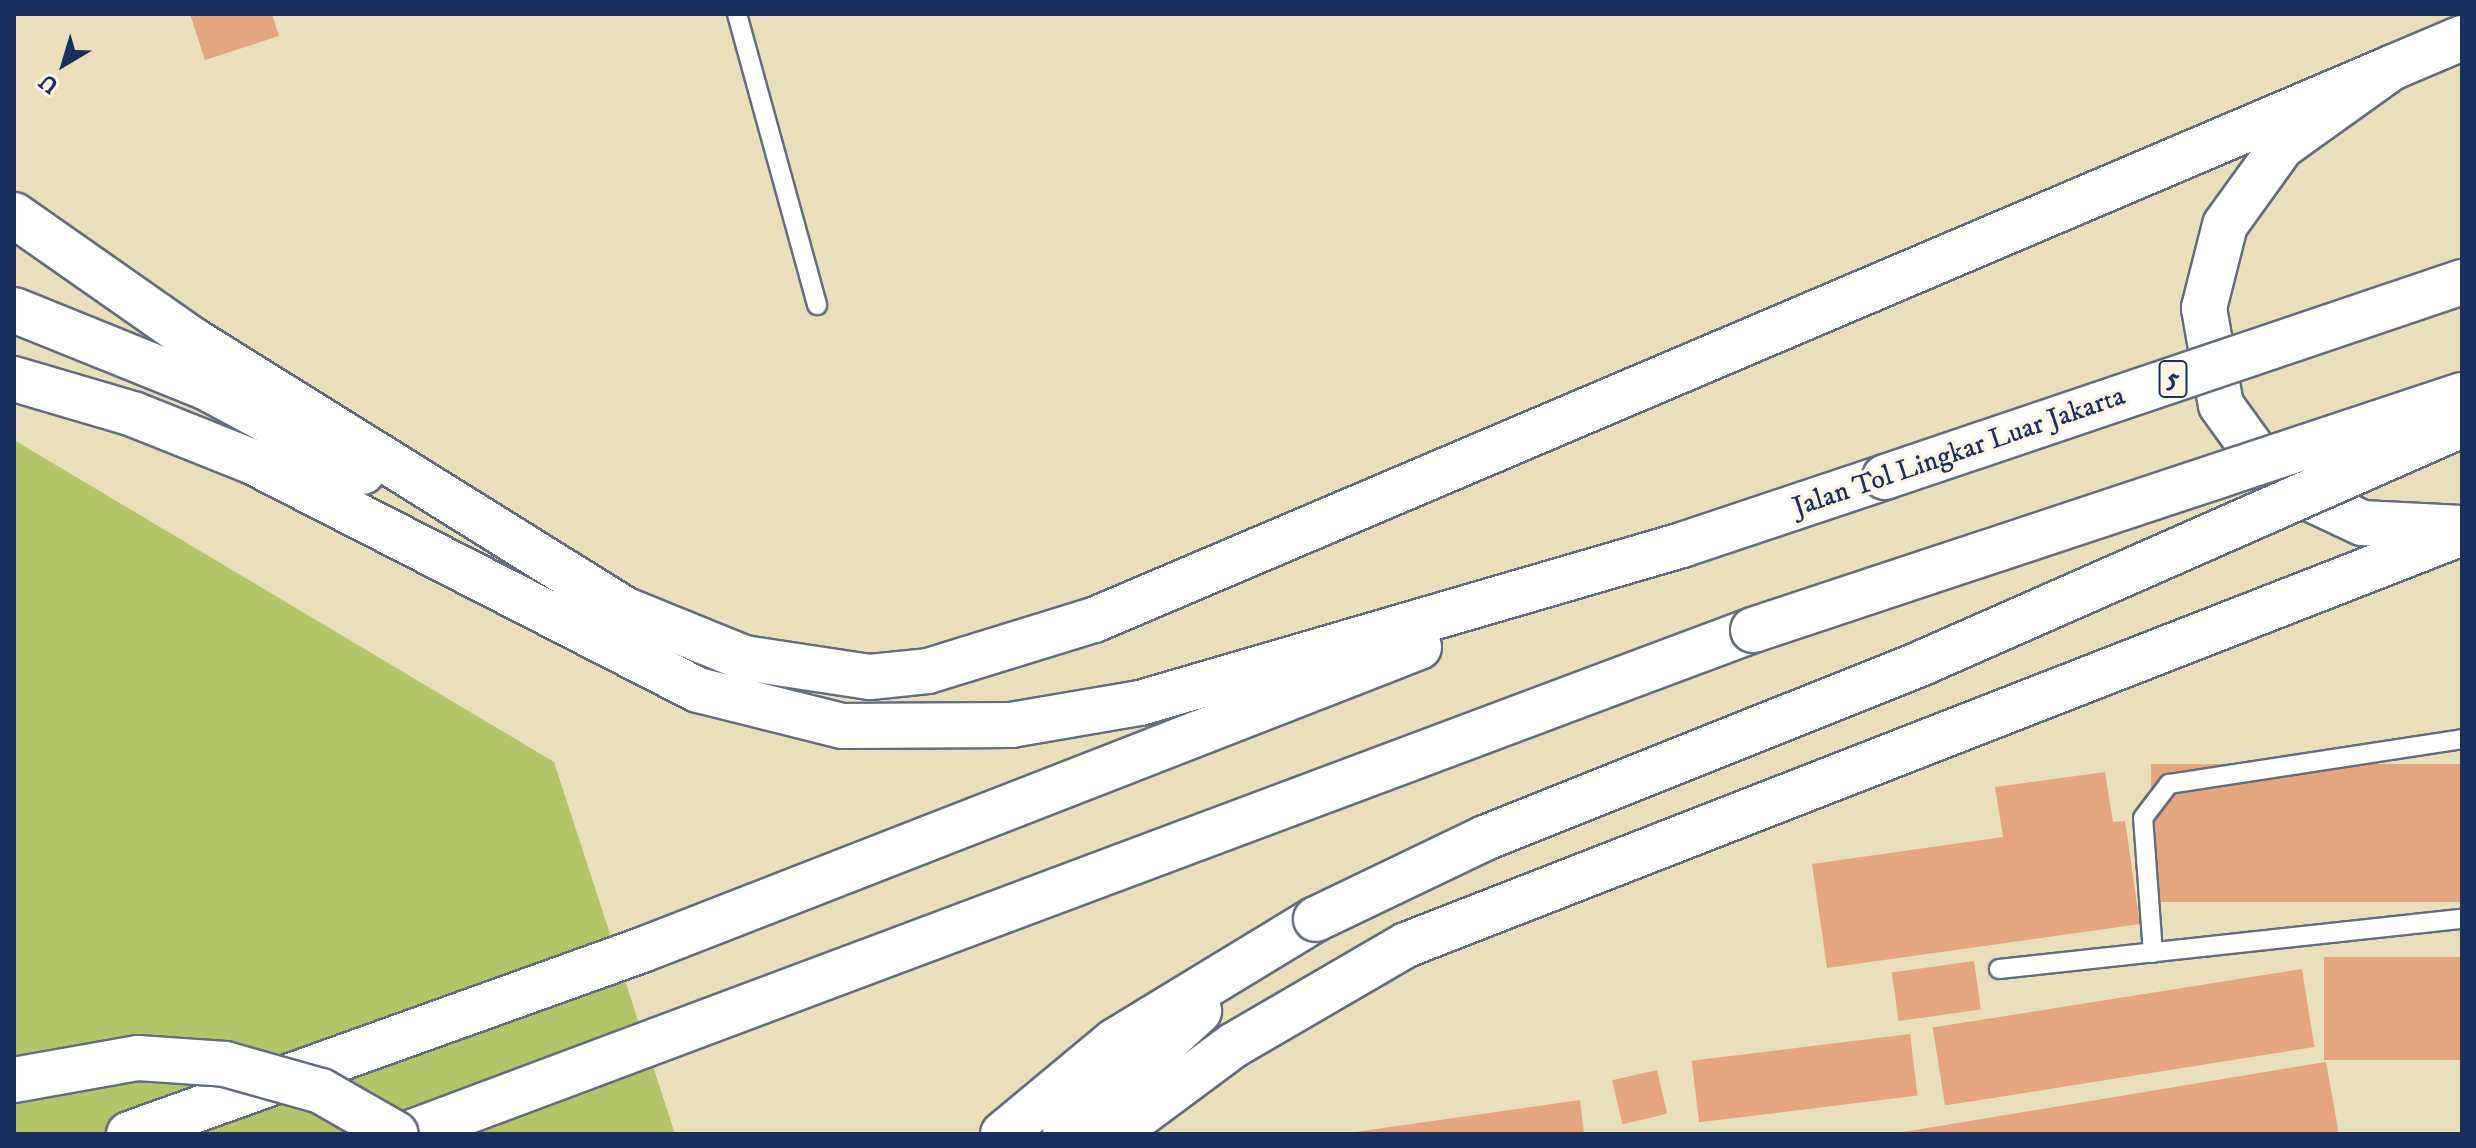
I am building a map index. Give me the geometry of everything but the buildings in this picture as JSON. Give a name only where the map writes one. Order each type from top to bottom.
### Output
[{"type":"main road","points":[[14,215],[191,339],[624,609],[744,658],[870,677],[928,671],[1094,620],[2462,38]]},
{"type":"main road","points":[[2391,68],[2307,123],[2247,187],[2215,254],[2204,342],[2221,405],[2277,483],[2362,523],[2416,531],[2462,530]]},
{"type":"main road","name":"Jalan Tol Lingkar Luar Jakarta","points":[[1682,545],[2462,282]]},
{"type":"main road","points":[[14,310],[205,387],[432,509],[698,690]]},
{"type":"main road","points":[[14,379],[133,414],[253,462],[698,690],[842,726],[960,728],[1074,717],[1682,545]]},
{"type":"main road","points":[[407,1134],[680,1035],[1311,790],[1753,630],[2462,395]]},
{"type":"main road","points":[[1003,1134],[1115,1041],[1316,919],[1485,838],[1922,663],[2462,425]]},
{"type":"main road","points":[[1114,1134],[1260,1029],[1406,945],[2462,530]]},
{"type":"main road","points":[[129,1134],[642,950],[1682,545]]},
{"type":"main road","points":[[1065,1134],[1262,952]]},
{"type":"main road","points":[[14,1080],[138,1058],[201,1061],[321,1091],[396,1134]]},
{"type":"lane","points":[[737,14],[817,305]]},
{"type":"lane","points":[[2153,953],[2143,818],[2150,799],[2169,784],[2462,739]]},
{"type":"lane","points":[[1999,969],[2462,919]]},
{"type":"green space","points":[[14,440],[554,762],[675,1134],[14,1134]]}]
